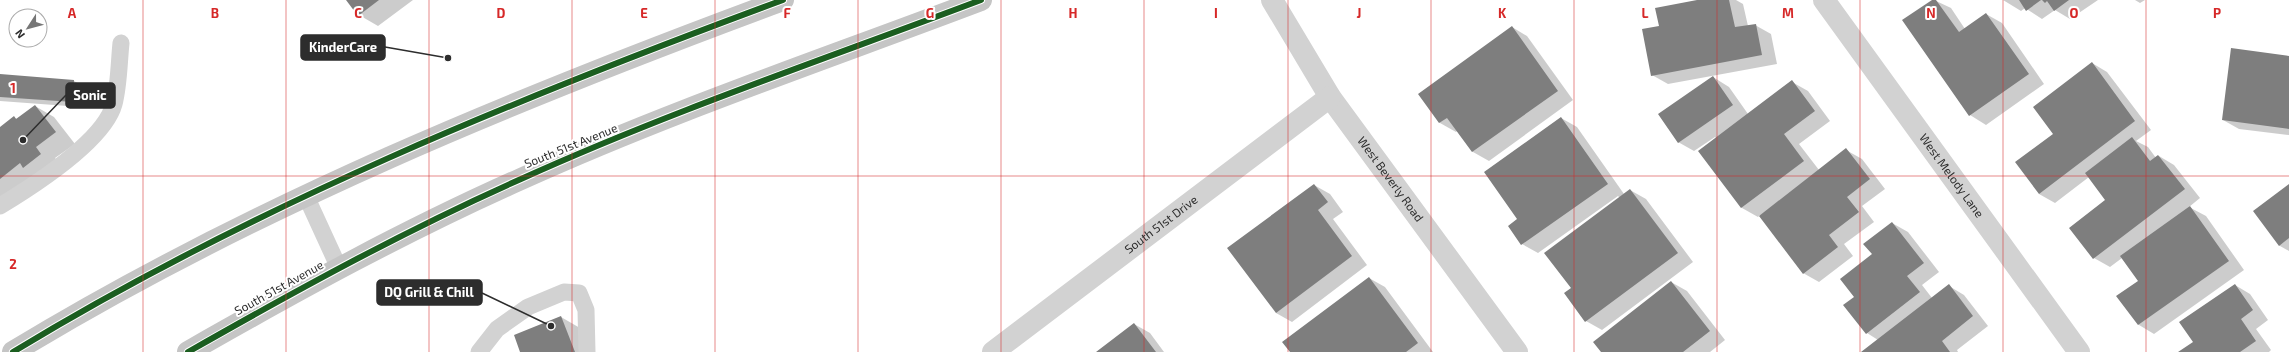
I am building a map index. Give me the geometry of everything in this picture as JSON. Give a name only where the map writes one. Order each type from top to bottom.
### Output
[{"type":"main road","points":[[13,352],[96,304],[234,230],[425,141],[531,97],[783,0]]},
{"type":"main road","name":"South 51st Avenue","points":[[188,352],[339,268],[428,222],[545,169],[694,108],[981,0]]},
{"type":"street","name":"West Beverly Road","points":[[1272,0],[1330,97],[1517,352]]},
{"type":"street","name":"West Melody Lane","points":[[1824,0],[2079,352]]},
{"type":"street","name":"South 51st Drive","points":[[993,352],[1330,97]]},
{"type":"lane","points":[[0,206],[72,156],[105,124],[114,104],[121,43]]},
{"type":"lane","points":[[306,196],[339,268]]},
{"type":"lane","points":[[479,352],[497,329],[528,307],[564,292],[580,293],[586,310],[587,352]]},
{"type":"building","points":[[346,0],[379,0],[358,16]]},
{"type":"building","points":[[1697,0],[1729,0],[1735,27],[1756,24],[1762,55],[1651,76],[1642,29],[1659,26],[1655,8]]},
{"type":"building","points":[[1932,0],[1936,0],[1959,32],[1986,13],[2029,74],[1969,116],[1902,20]]},
{"type":"building","points":[[2019,0],[2041,0],[2026,11]]},
{"type":"building","points":[[2042,0],[2069,0],[2054,11],[2047,1],[2045,3]]},
{"type":"building","points":[[1512,26],[1558,91],[1472,152],[1447,118],[1439,123],[1418,94]]},
{"type":"building","points":[[2231,48],[2289,56],[2289,129],[2222,120]]},
{"type":"building","points":[[2092,62],[2135,121],[2039,194],[2015,162],[2053,134],[2033,107]]},
{"type":"building","points":[[0,74],[74,80],[73,102],[0,97]]},
{"type":"building","points":[[1713,76],[1733,105],[1678,143],[1658,114]]},
{"type":"building","points":[[1792,80],[1815,111],[1784,134],[1804,161],[1741,208],[1698,151]]},
{"type":"building","points":[[35,105],[56,132],[36,147],[41,154],[23,168],[20,163],[0,179],[0,127],[14,116],[16,119]]},
{"type":"building","points":[[1561,117],[1608,184],[1521,245],[1508,226],[1517,219],[1484,172]]},
{"type":"building","points":[[2132,137],[2150,161],[2158,155],[2185,189],[2093,259],[2069,228],[2105,200],[2085,173]]},
{"type":"building","points":[[1846,148],[1870,179],[1847,197],[1859,212],[1829,235],[1838,247],[1803,274],[1759,216]]},
{"type":"building","points":[[1314,184],[1328,202],[1318,210],[1352,256],[1276,313],[1227,248]]},
{"type":"building","points":[[2289,184],[2289,238],[2279,246],[2253,211]]},
{"type":"building","points":[[1630,189],[1678,253],[1585,322],[1564,293],[1571,288],[1544,253]]},
{"type":"building","points":[[2190,206],[2229,261],[2138,325],[2116,296],[2138,281],[2120,256]]},
{"type":"building","points":[[1892,222],[1924,263],[1907,276],[1920,292],[1866,334],[1843,305],[1854,297],[1840,279],[1872,254],[1863,244]]},
{"type":"building","points":[[1369,277],[1418,343],[1406,352],[1290,352],[1282,342]]},
{"type":"building","points":[[1671,281],[1710,331],[1683,352],[1601,352],[1593,342]]},
{"type":"building","points":[[1949,284],[1973,316],[1942,341],[1950,352],[1861,352]]},
{"type":"building","points":[[2235,284],[2253,310],[2241,319],[2256,341],[2240,352],[2178,352],[2193,342],[2179,322]]},
{"type":"building","points":[[561,316],[575,352],[520,352],[514,335]]},
{"type":"building","points":[[1134,323],[1156,352],[1096,352]]},
{"type":"cycle path","points":[[13,352],[105,299],[198,249],[293,202],[389,158],[585,76],[783,0]]},
{"type":"cycle path","points":[[188,352],[352,261],[521,179],[635,130],[981,0]]},
{"type":"place","name":"KinderCare","points":[[448,58]]},
{"type":"place","name":"Sonic","points":[[23,140]]},
{"type":"place","name":"DQ Grill & Chill","points":[[551,326]]}]
